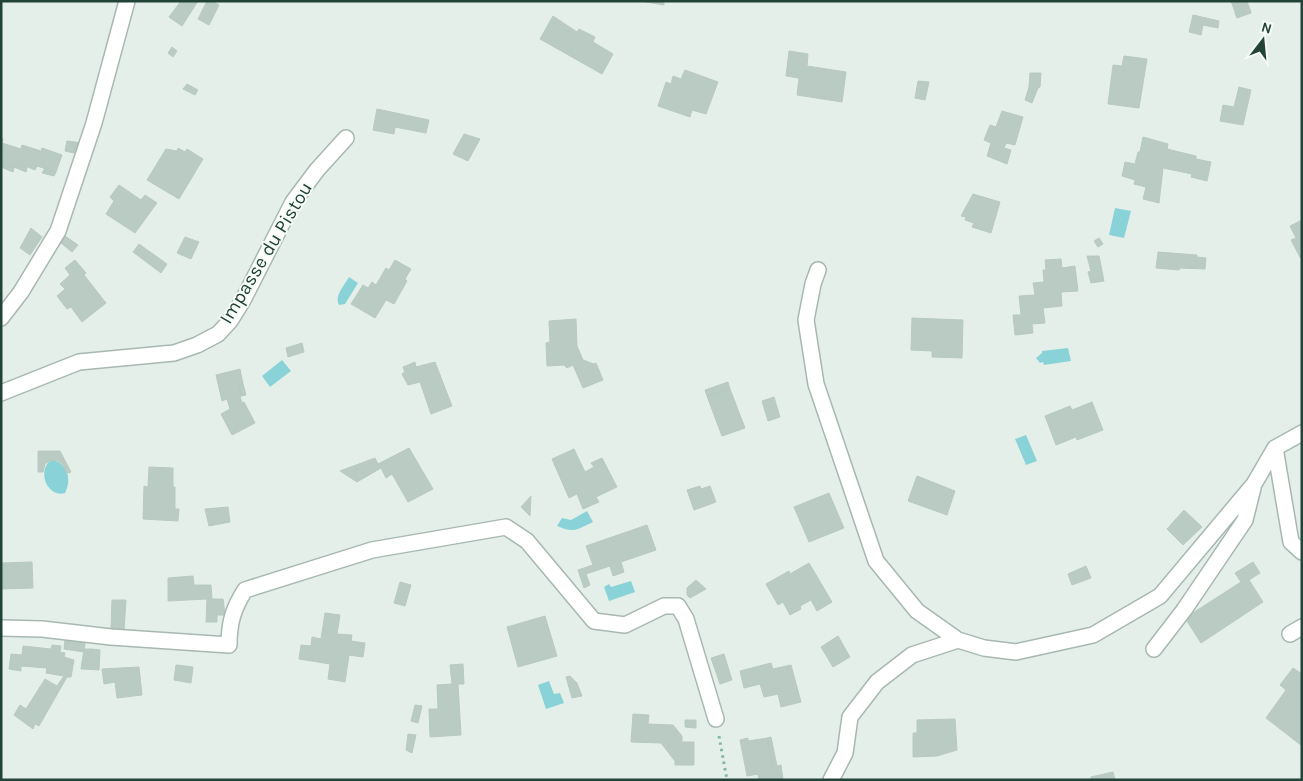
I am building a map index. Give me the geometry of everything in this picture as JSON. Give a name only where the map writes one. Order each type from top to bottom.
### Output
[{"type":"street","points":[[1,318],[22,292],[58,232],[94,123],[127,1]]},
{"type":"street","name":"Impasse du Pistou","points":[[1,394],[79,362],[174,353],[197,345],[218,334],[230,321],[243,300],[293,202],[317,170],[346,138]]},
{"type":"street","points":[[818,270],[813,284],[806,320],[816,384],[876,561],[917,611],[958,640],[984,648],[1016,652],[1093,635],[1160,596],[1254,484],[1275,448],[1302,433]]},
{"type":"street","points":[[1275,448],[1291,542],[1302,552]]},
{"type":"street","points":[[1154,649],[1184,610],[1245,520],[1254,484]]},
{"type":"street","points":[[1,628],[42,629],[111,637],[229,645],[229,629],[235,606],[245,590],[372,550],[506,527],[527,541],[594,621],[625,625],[664,606],[678,606],[686,619],[716,718]]},
{"type":"street","points":[[831,780],[844,752],[850,716],[877,682],[912,655],[958,640]]},
{"type":"path","points":[[716,718],[727,780]]},
{"type":"water","points":[[1115,208],[1131,211],[1124,238],[1109,235]]},
{"type":"water","points":[[349,277],[358,283],[345,304],[339,305],[339,295]]},
{"type":"water","points":[[1068,348],[1071,361],[1044,365],[1043,362],[1040,363],[1036,358],[1042,351]]},
{"type":"water","points":[[282,360],[291,371],[270,387],[262,376]]},
{"type":"water","points":[[1026,435],[1037,461],[1026,465],[1015,439]]},
{"type":"water","points":[[51,460],[61,464],[67,472],[68,483],[65,493],[59,494],[54,492],[46,483],[44,471]]},
{"type":"water","points":[[587,511],[593,522],[572,530],[557,526],[562,518],[571,520]]},
{"type":"water","points":[[631,581],[635,592],[609,601],[604,587],[609,584],[611,587]]},
{"type":"water","points":[[549,681],[554,694],[560,693],[564,703],[546,709],[538,685]]},
{"type":"building","points":[[181,1],[198,1],[182,26],[169,17]]},
{"type":"building","points":[[207,1],[212,1],[219,5],[209,25],[198,19]]},
{"type":"building","points":[[641,1],[664,1],[664,5]]},
{"type":"building","points":[[1231,1],[1247,1],[1249,7],[1235,12]]},
{"type":"building","points":[[1249,7],[1251,12],[1235,13],[1235,12]]},
{"type":"building","points":[[1235,13],[1251,13],[1237,18]]},
{"type":"building","points":[[1193,15],[1219,21],[1218,28],[1203,25],[1201,35],[1189,32]]},
{"type":"building","points":[[553,16],[577,32],[579,29],[595,37],[593,42],[613,54],[602,74],[540,39]]},
{"type":"building","points":[[172,47],[177,51],[173,57],[168,53]]},
{"type":"building","points":[[789,51],[808,54],[807,66],[846,72],[842,102],[797,95],[799,78],[786,76]]},
{"type":"building","points":[[1124,56],[1147,59],[1139,108],[1108,104],[1113,65],[1122,66]]},
{"type":"building","points":[[685,70],[718,82],[706,114],[692,110],[690,117],[658,106],[666,82],[671,84],[673,76],[681,79]]},
{"type":"building","points":[[1030,73],[1041,73],[1040,87],[1032,103],[1025,100],[1029,87]]},
{"type":"building","points":[[918,81],[929,82],[925,100],[915,98]]},
{"type":"building","points":[[187,84],[198,90],[195,95],[183,89]]},
{"type":"building","points":[[1239,87],[1251,90],[1243,125],[1220,121],[1223,105],[1234,107]]},
{"type":"building","points":[[377,109],[429,120],[426,133],[395,127],[394,134],[373,130]]},
{"type":"building","points":[[1002,111],[1023,117],[1015,145],[1006,143],[1004,148],[1011,150],[1007,164],[987,156],[991,143],[984,140],[990,125],[996,127]]},
{"type":"building","points":[[464,134],[480,139],[468,161],[453,154]]},
{"type":"building","points":[[1143,137],[1168,144],[1167,149],[1196,156],[1196,159],[1211,162],[1207,181],[1191,177],[1192,174],[1163,168],[1159,203],[1143,199],[1146,187],[1134,184],[1135,180],[1122,176],[1125,162],[1135,164]]},
{"type":"building","points":[[1,138],[3,139],[2,143],[21,149],[22,145],[41,151],[42,148],[62,155],[56,172],[37,166],[35,170],[16,162],[14,167],[1,163]]},
{"type":"building","points":[[67,141],[75,142],[74,153],[65,151]]},
{"type":"building","points":[[75,142],[84,144],[80,153],[74,153]]},
{"type":"building","points":[[178,148],[185,152],[187,149],[203,159],[179,199],[147,180],[166,149],[177,151]]},
{"type":"building","points":[[16,162],[27,167],[26,172],[14,167]]},
{"type":"building","points":[[3,163],[14,167],[13,172],[1,167]]},
{"type":"building","points":[[45,168],[56,172],[54,176],[42,173]]},
{"type":"building","points":[[119,185],[141,200],[145,195],[157,203],[135,233],[106,214],[114,201],[110,197]]},
{"type":"building","points":[[973,194],[1000,202],[991,233],[972,227],[974,223],[965,220],[966,217],[961,216]]},
{"type":"building","points":[[1302,220],[1302,261],[1291,240],[1296,238],[1290,226]]},
{"type":"building","points":[[31,228],[42,237],[30,255],[20,248]]},
{"type":"building","points":[[65,236],[78,245],[72,252],[60,242]]},
{"type":"building","points":[[185,237],[199,242],[191,259],[177,253]]},
{"type":"building","points":[[1099,238],[1103,244],[1098,247],[1094,241]]},
{"type":"building","points":[[139,244],[167,264],[161,273],[133,252]]},
{"type":"building","points":[[1158,252],[1197,255],[1197,257],[1206,258],[1205,269],[1180,268],[1179,270],[1156,268]]},
{"type":"building","points":[[1087,256],[1099,256],[1104,281],[1091,283],[1088,272],[1091,271]]},
{"type":"building","points":[[1061,259],[1062,268],[1075,266],[1078,291],[1061,292],[1062,306],[1043,308],[1045,323],[1032,324],[1033,333],[1015,335],[1013,315],[1021,315],[1019,296],[1035,295],[1033,283],[1044,282],[1043,270],[1046,270],[1045,260]]},
{"type":"building","points":[[75,260],[106,303],[82,322],[71,307],[67,309],[57,296],[65,289],[60,284],[70,275],[65,268]]},
{"type":"building","points":[[395,260],[411,269],[405,279],[407,281],[394,304],[386,300],[375,318],[351,304],[363,285],[368,288],[372,282],[376,285],[386,268],[389,270]]},
{"type":"building","points":[[912,318],[963,320],[962,358],[932,357],[932,351],[911,350]]},
{"type":"building","points":[[576,319],[577,346],[583,360],[596,363],[603,380],[583,388],[573,365],[567,368],[564,365],[547,366],[546,343],[550,342],[549,321]]},
{"type":"building","points":[[302,343],[304,352],[288,357],[286,348]]},
{"type":"building","points":[[415,362],[416,367],[435,362],[452,406],[431,414],[420,382],[408,385],[402,374],[405,372],[403,367]]},
{"type":"building","points":[[240,369],[243,384],[239,385],[240,396],[242,403],[244,402],[255,423],[232,435],[221,414],[230,409],[227,399],[222,401],[216,375]]},
{"type":"building","points":[[728,382],[730,389],[707,396],[705,390]]},
{"type":"building","points":[[243,384],[246,395],[241,396],[239,385]]},
{"type":"building","points":[[730,389],[745,428],[722,436],[707,396]]},
{"type":"building","points":[[774,397],[780,417],[768,421],[762,401]]},
{"type":"building","points":[[1092,402],[1103,430],[1077,440],[1076,437],[1056,445],[1045,416],[1070,406],[1072,410]]},
{"type":"building","points":[[409,448],[433,489],[408,502],[392,474],[386,478],[381,468],[357,482],[340,471],[375,458],[378,464]]},
{"type":"building","points":[[574,449],[585,472],[594,467],[591,463],[602,458],[617,487],[596,497],[599,502],[583,509],[577,494],[569,498],[552,459]]},
{"type":"building","points":[[38,451],[60,451],[71,472],[67,473],[63,465],[58,461],[51,460],[45,464],[43,472],[38,472]]},
{"type":"building","points":[[149,467],[173,468],[175,509],[179,509],[178,521],[143,519],[144,486],[148,487]]},
{"type":"building","points":[[917,476],[955,491],[947,515],[908,501]]},
{"type":"building","points":[[700,486],[701,489],[710,486],[716,502],[694,510],[687,490]]},
{"type":"building","points":[[829,493],[844,528],[809,542],[794,507]]},
{"type":"building","points":[[531,496],[530,516],[521,507]]},
{"type":"building","points":[[228,507],[230,522],[209,526],[205,509]]},
{"type":"building","points":[[1184,510],[1202,527],[1183,545],[1167,529]]},
{"type":"building","points":[[647,525],[656,550],[621,562],[624,572],[613,576],[610,566],[586,574],[590,585],[584,588],[578,570],[593,565],[586,546]]},
{"type":"building","points":[[32,562],[33,588],[1,589],[1,563]]},
{"type":"building","points":[[1253,562],[1260,573],[1249,580],[1263,602],[1201,643],[1185,618],[1241,582],[1235,573]]},
{"type":"building","points":[[809,563],[832,602],[817,611],[811,600],[800,606],[801,609],[790,615],[783,602],[778,605],[766,584],[789,571],[790,574]]},
{"type":"building","points":[[1086,566],[1091,578],[1072,585],[1068,574]]},
{"type":"building","points":[[193,576],[194,585],[211,585],[212,599],[223,599],[225,615],[217,615],[217,622],[206,622],[207,599],[168,601],[168,578]]},
{"type":"building","points":[[696,580],[706,589],[690,598],[687,595],[687,588]]},
{"type":"building","points":[[400,582],[411,585],[405,606],[394,603]]},
{"type":"building","points":[[112,600],[126,600],[124,631],[111,629]]},
{"type":"building","points":[[325,613],[340,615],[337,634],[352,635],[351,641],[365,643],[363,657],[349,655],[345,682],[328,679],[330,664],[299,659],[301,645],[311,646],[312,637],[321,639]]},
{"type":"building","points":[[545,616],[557,656],[518,667],[507,627]]},
{"type":"building","points":[[838,636],[850,657],[833,667],[821,647]]},
{"type":"building","points":[[65,640],[85,643],[84,652],[64,649]]},
{"type":"building","points":[[52,645],[61,646],[60,652],[65,653],[64,657],[74,660],[71,677],[67,677],[39,726],[35,724],[33,729],[14,715],[20,705],[26,709],[45,679],[57,686],[64,676],[46,673],[47,668],[21,666],[21,671],[9,669],[11,654],[22,655],[23,646],[51,649]]},
{"type":"building","points":[[84,649],[92,649],[83,669],[81,669]]},
{"type":"building","points":[[92,649],[100,650],[99,670],[83,669]]},
{"type":"building","points":[[724,654],[732,680],[720,684],[711,658]]},
{"type":"building","points":[[771,663],[773,669],[791,665],[801,702],[781,707],[778,694],[764,697],[760,684],[744,688],[740,671]]},
{"type":"building","points":[[463,664],[464,684],[458,684],[461,735],[430,737],[429,709],[438,709],[437,685],[452,684],[450,665]]},
{"type":"building","points":[[176,665],[193,667],[191,683],[174,680]]},
{"type":"building","points":[[139,667],[142,695],[117,698],[115,682],[104,684],[102,669]]},
{"type":"building","points":[[1293,668],[1302,674],[1302,746],[1266,718],[1286,690],[1280,685]]},
{"type":"building","points":[[570,676],[577,683],[582,696],[572,698],[566,677]]},
{"type":"building","points":[[415,705],[422,706],[418,723],[411,721]]},
{"type":"building","points":[[633,714],[649,715],[648,724],[673,725],[682,736],[682,742],[694,742],[694,765],[675,765],[675,761],[661,743],[631,742]]},
{"type":"building","points":[[955,719],[957,750],[937,756],[913,757],[913,733],[917,733],[917,720]]},
{"type":"building","points":[[685,720],[696,720],[696,728],[685,727]]},
{"type":"building","points":[[408,734],[416,735],[412,753],[406,750]]},
{"type":"building","points":[[771,737],[777,766],[781,765],[783,780],[779,780],[777,770],[774,771],[767,738]]},
{"type":"building","points":[[748,738],[748,741],[767,738],[774,771],[777,770],[779,780],[759,780],[758,774],[747,776],[740,740]]},
{"type":"building","points":[[1113,772],[1115,780],[1091,780],[1091,777]]}]
